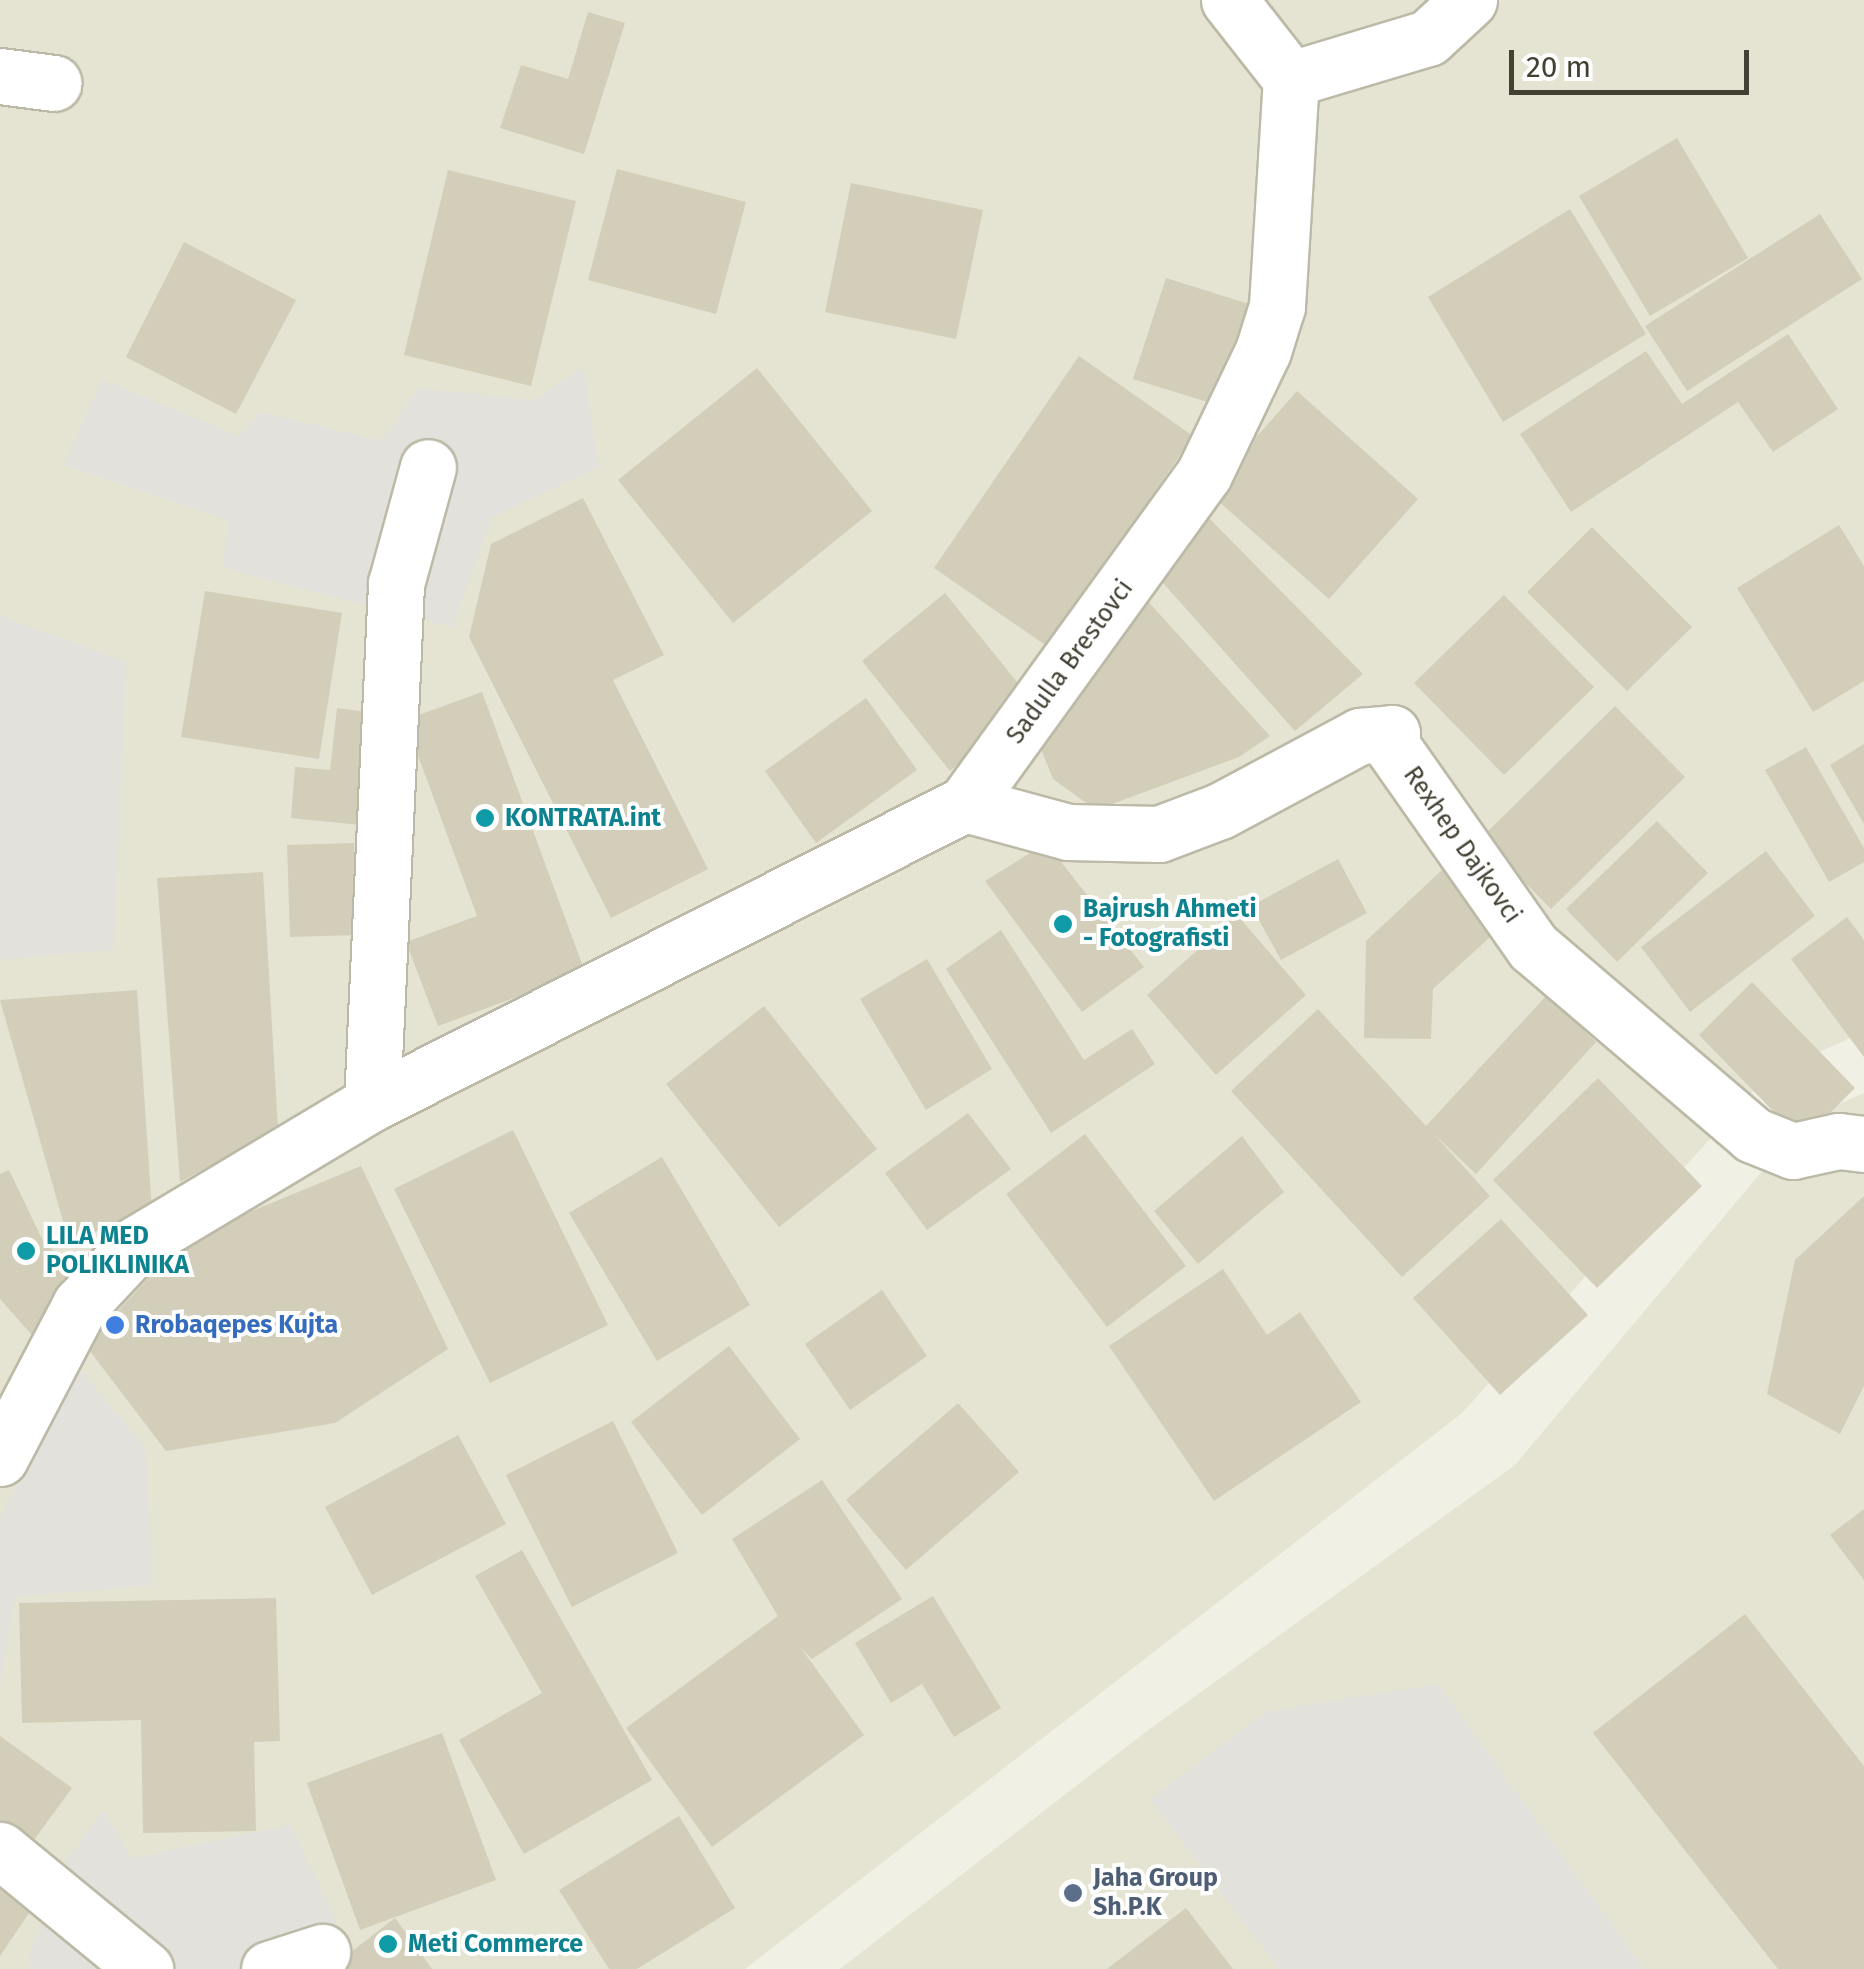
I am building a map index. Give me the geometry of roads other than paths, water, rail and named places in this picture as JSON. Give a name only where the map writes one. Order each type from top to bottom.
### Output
[{"type":"street","points":[[1228,0],[1291,79],[1428,38],[1470,0]]},
{"type":"street","points":[[0,76],[54,84]]},
{"type":"street","name":"Sadulla Brestovci","points":[[0,1458],[80,1305],[138,1243],[372,1103],[964,804],[1204,474],[1263,351],[1277,306],[1291,79]]},
{"type":"street","points":[[372,1103],[396,584],[428,467]]},
{"type":"street","name":"Rexhep Dajkovci","points":[[964,804],[1068,832],[1159,834],[1220,811],[1360,736],[1392,733],[1391,745],[1533,947],[1753,1134],[1793,1151],[1838,1141],[1864,1144]]},
{"type":"street","points":[[0,1850],[145,1969]]},
{"type":"street","points":[[269,1969],[322,1952]]},
{"type":"place","name":"KONTRATA.int","points":[[485,818]]},
{"type":"place","name":"Bajrush Ahmeti - Fotografisti","points":[[1063,924]]},
{"type":"place","name":"LILA MED POLIKLINIKA","points":[[26,1251]]},
{"type":"place","name":"Rrobaqepes Kujta","points":[[115,1325]]},
{"type":"place","name":"Jaha Group Sh.P.K","points":[[1073,1893]]},
{"type":"place","name":"Meti Commerce","points":[[388,1944]]}]
